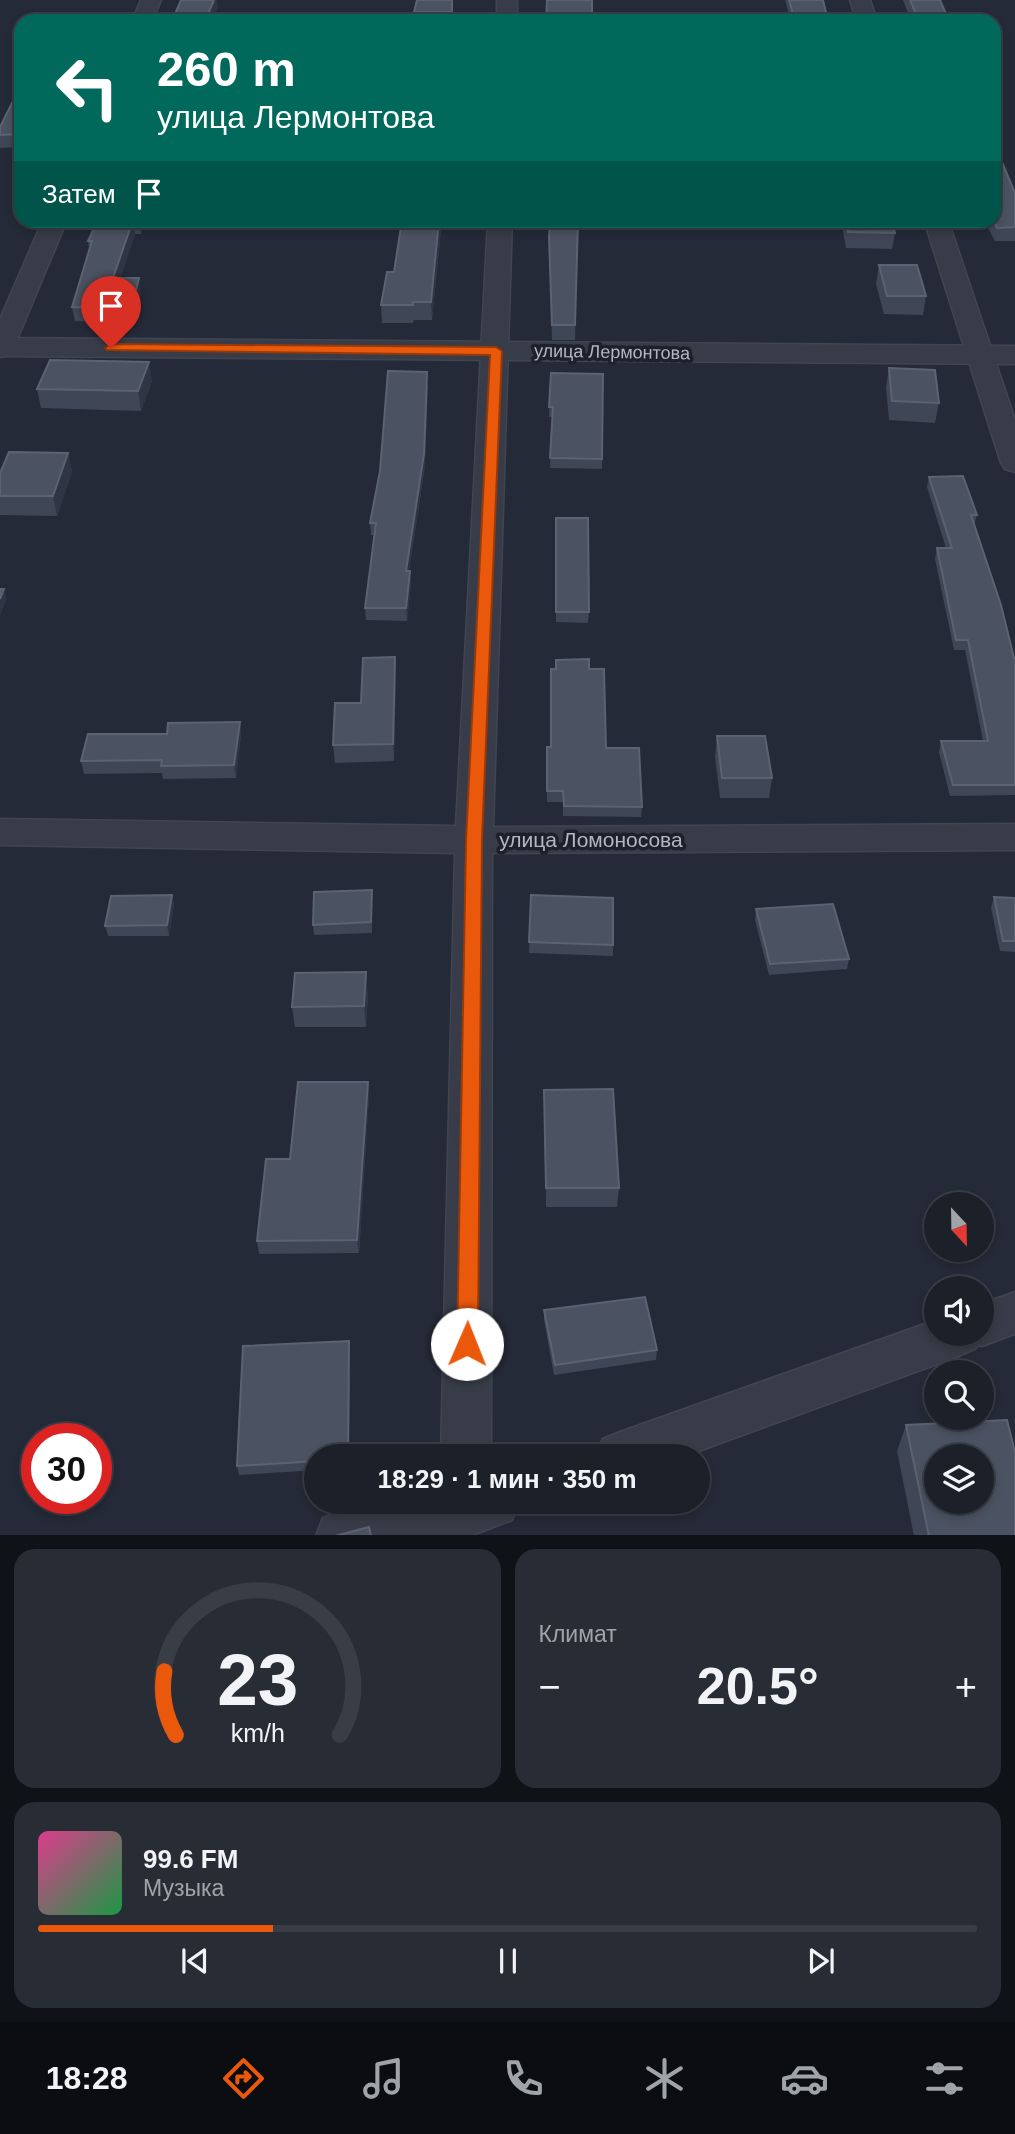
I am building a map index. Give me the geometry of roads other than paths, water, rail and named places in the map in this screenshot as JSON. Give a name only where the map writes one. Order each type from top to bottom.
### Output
[{"type":"street","points":[[0,347],[52,228]]},
{"type":"street","points":[[466,1444],[474,840],[500,228]]},
{"type":"street","points":[[939,228],[1015,463]]},
{"type":"street","name":"улица Лермонтова","points":[[0,347],[1015,355]]},
{"type":"street","name":"улица Ломоносова","points":[[0,832],[474,840],[1015,837]]},
{"type":"street","points":[[994,1321],[1015,1314]]},
{"type":"street","points":[[653,1444],[927,1346]]},
{"type":"street","points":[[341,1535],[466,1514]]}]
